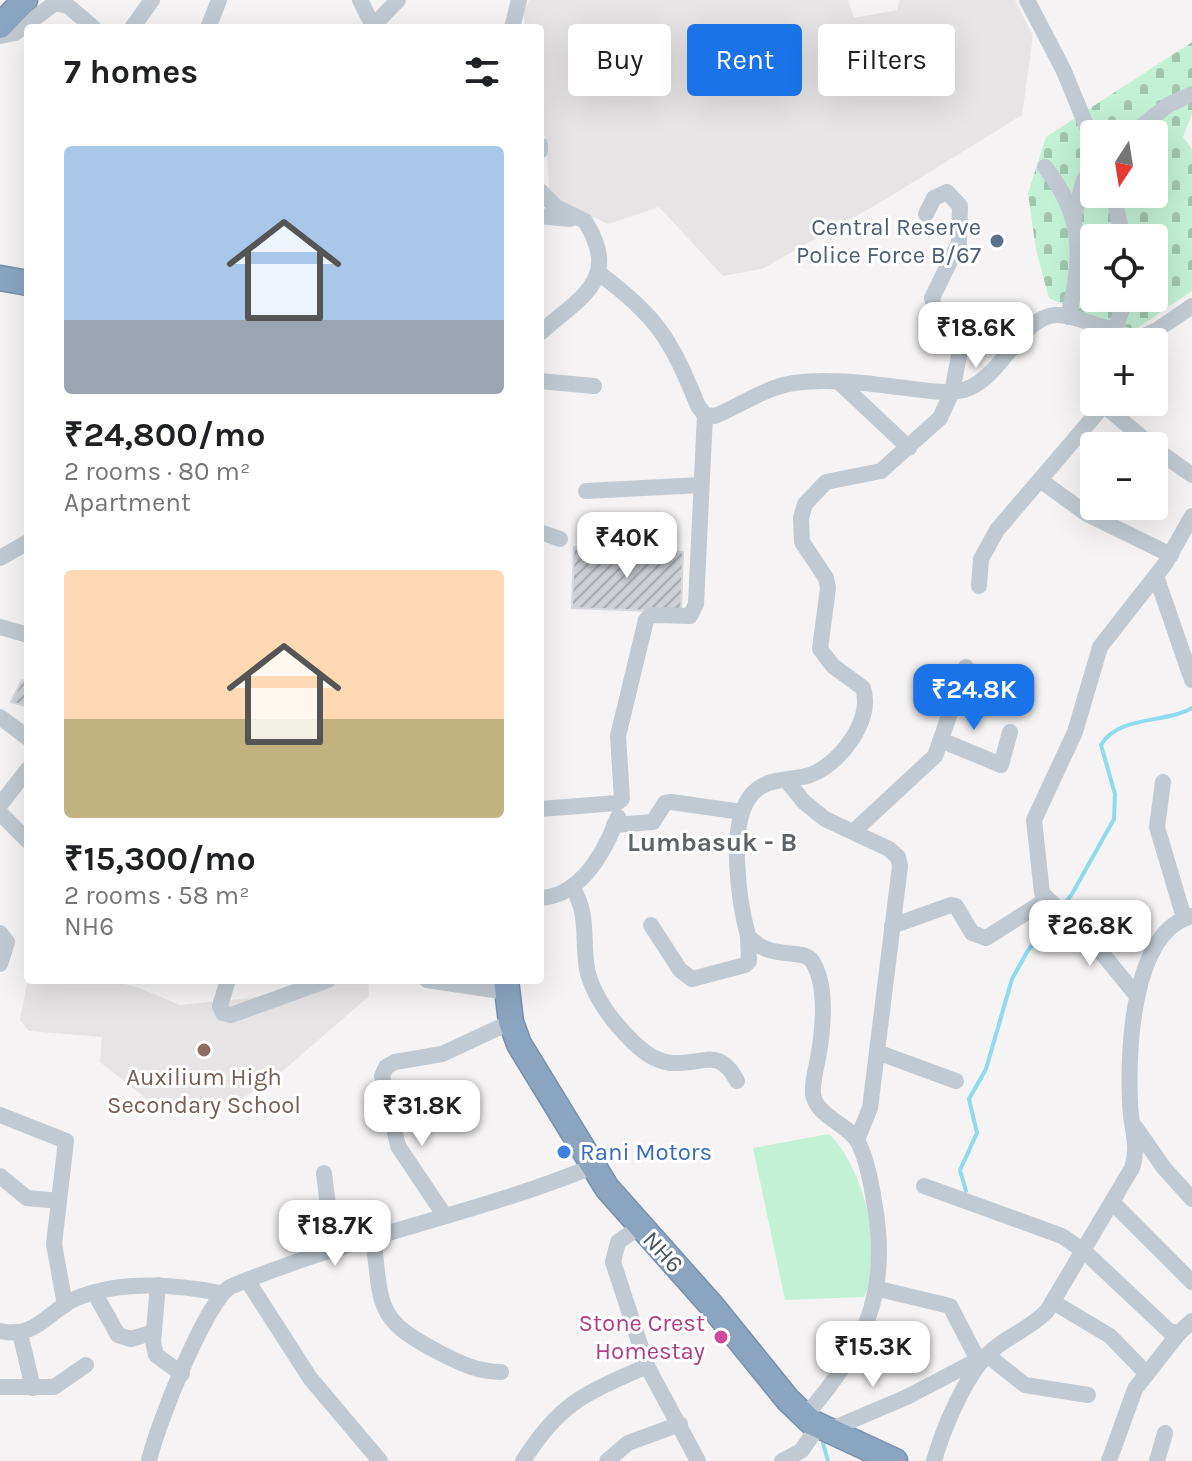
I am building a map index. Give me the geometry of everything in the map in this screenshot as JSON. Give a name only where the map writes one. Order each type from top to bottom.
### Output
[{"type":"highway","points":[[0,26],[25,0]]},
{"type":"highway","points":[[0,278],[24,282]]},
{"type":"highway","name":"NH6","points":[[506,986],[511,1022],[534,1071],[607,1188],[817,1424],[895,1461]]},
{"type":"street","points":[[135,24],[152,0]]},
{"type":"street","points":[[210,24],[219,0]]},
{"type":"street","points":[[360,0],[372,24]]},
{"type":"street","points":[[377,24],[398,0]]},
{"type":"street","points":[[513,24],[519,0]]},
{"type":"street","points":[[1027,0],[1057,57],[1084,120]]},
{"type":"street","points":[[27,24],[55,3],[68,6],[89,24]]},
{"type":"street","points":[[0,36],[15,33],[24,26]]},
{"type":"street","points":[[1149,120],[1168,105],[1192,94]]},
{"type":"street","points":[[1045,167],[1063,189],[1074,218],[1078,270],[1068,317]]},
{"type":"street","points":[[651,925],[680,970],[692,979],[745,965],[749,961],[748,936],[738,859],[742,812],[757,789],[768,781],[811,775],[837,757],[860,725],[866,700],[863,688],[833,666],[820,649],[828,588],[826,578],[802,542],[801,518],[805,504],[826,482],[881,471],[909,448],[940,418],[952,392],[961,345],[936,315],[932,298],[959,243],[960,206],[947,192],[934,198],[926,214]]},
{"type":"street","points":[[544,195],[556,207],[585,221],[602,263],[600,274],[544,329]]},
{"type":"street","points":[[1074,218],[1080,195]]},
{"type":"street","points":[[544,216],[585,221]]},
{"type":"street","points":[[544,809],[617,803],[624,794],[618,736],[646,620],[651,615],[690,616],[695,611],[705,415],[666,335],[641,305],[600,274]]},
{"type":"street","points":[[1160,328],[1192,306]]},
{"type":"street","points":[[705,415],[715,416],[773,388],[793,383],[840,383],[952,392],[979,383],[1036,322],[1046,316],[1068,317],[1098,328]]},
{"type":"street","points":[[544,381],[594,386]]},
{"type":"street","points":[[840,383],[909,448]]},
{"type":"street","points":[[979,586],[987,545],[1092,416]]},
{"type":"street","points":[[1116,416],[1135,432]]},
{"type":"street","points":[[1168,458],[1192,475]]},
{"type":"street","points":[[1040,480],[1087,514],[1171,555]]},
{"type":"street","points":[[586,491],[701,485]]},
{"type":"street","points":[[1137,996],[1042,893],[1034,820],[1075,732],[1100,647],[1171,555],[1192,516]]},
{"type":"street","points":[[544,533],[560,539]]},
{"type":"street","points":[[0,558],[24,544]]},
{"type":"street","points":[[1156,576],[1192,680]]},
{"type":"street","points":[[0,627],[24,634]]},
{"type":"street","points":[[854,831],[925,767],[943,741],[966,667]]},
{"type":"street","points":[[0,717],[24,735]]},
{"type":"street","points":[[943,741],[1001,765],[1010,732]]},
{"type":"street","points":[[0,805],[24,774]]},
{"type":"street","points":[[786,780],[812,809],[898,857],[877,1052],[866,1124],[857,1140]]},
{"type":"street","points":[[817,1424],[907,1397],[982,1358],[1039,1320],[1085,1252],[1113,1203],[1136,1158],[1135,1127],[1130,1108],[1130,1039],[1137,996],[1155,951],[1172,927],[1188,917],[1157,827],[1163,782]]},
{"type":"street","points":[[614,825],[653,822],[665,803],[671,802],[742,812]]},
{"type":"street","points":[[544,898],[556,896],[572,887],[592,866],[619,813],[617,803]]},
{"type":"street","points":[[0,813],[24,837]]},
{"type":"street","points":[[572,887],[583,905],[588,974],[599,1000],[617,1024],[633,1042],[660,1061],[715,1060],[730,1068],[737,1081]]},
{"type":"street","points":[[892,926],[951,905],[956,906],[972,933],[986,938],[1057,906]]},
{"type":"street","points":[[0,933],[7,942],[0,964]]},
{"type":"street","points":[[748,936],[771,953],[801,954],[810,958],[820,991],[821,1022],[813,1096],[820,1107],[857,1140],[870,1180],[880,1234],[879,1289],[871,1315],[801,1451],[782,1461]]},
{"type":"street","points":[[227,984],[220,1006],[223,1013],[231,1015],[317,984]]},
{"type":"street","points":[[480,984],[506,986]]},
{"type":"street","points":[[445,1216],[398,1146],[382,1076],[386,1067],[395,1062],[442,1054],[511,1022]]},
{"type":"street","points":[[877,1052],[956,1081]]},
{"type":"street","points":[[0,1115],[66,1141],[54,1244],[65,1305]]},
{"type":"street","points":[[1135,1127],[1164,1168],[1192,1199]]},
{"type":"street","points":[[0,1331],[20,1333],[45,1323],[65,1305],[95,1294],[158,1285],[220,1293],[333,1247],[533,1190],[594,1166]]},
{"type":"street","points":[[324,1173],[333,1247]]},
{"type":"street","points":[[0,1176],[27,1198],[59,1201]]},
{"type":"street","points":[[924,1186],[1042,1227],[1085,1252],[1162,1325],[1179,1333]]},
{"type":"street","points":[[1113,1203],[1192,1282]]},
{"type":"street","points":[[639,1227],[618,1242],[613,1262],[647,1366],[698,1461]]},
{"type":"street","points":[[373,1236],[380,1294],[394,1326],[406,1336],[466,1366],[501,1372]]},
{"type":"street","points":[[247,1280],[310,1378],[380,1461]]},
{"type":"street","points":[[158,1285],[154,1332],[156,1355],[182,1374]]},
{"type":"street","points":[[879,1289],[950,1306],[982,1358],[1025,1385],[1088,1395]]},
{"type":"street","points":[[149,1461],[161,1420],[220,1293]]},
{"type":"street","points":[[95,1294],[118,1335],[131,1339],[154,1332]]},
{"type":"street","points":[[1053,1302],[1110,1336],[1147,1374]]},
{"type":"street","points":[[1109,1461],[1116,1437],[1125,1423],[1130,1399],[1179,1333],[1192,1321]]},
{"type":"street","points":[[20,1333],[33,1388]]},
{"type":"street","points":[[934,1461],[947,1422],[982,1358]]},
{"type":"street","points":[[0,1387],[33,1388],[63,1383],[86,1365]]},
{"type":"street","points":[[523,1461],[542,1431],[572,1401],[647,1366]]},
{"type":"street","points":[[607,1461],[628,1443],[680,1424]]},
{"type":"street","points":[[1157,1461],[1165,1433]]},
{"type":"shaded area","points":[[529,0],[848,0],[854,18],[897,10],[900,0],[1015,0],[1033,36],[1022,115],[881,202],[762,269],[723,276],[659,207],[608,224],[550,197],[544,134],[544,24],[525,24],[524,12]]},
{"type":"shaded area","name":"Auxilium High Secondary School","points":[[27,984],[124,984],[180,1005],[259,997],[296,984],[368,984],[369,996],[270,1082],[234,1103],[153,1104],[100,1062],[102,1037],[29,1031],[20,1020]]},
{"type":"green space","points":[[1192,42],[1192,114],[1183,137],[1192,149],[1192,291],[1168,307],[1168,224],[1080,224],[1080,312],[1161,312],[1137,328],[1130,328],[1106,324],[1049,298],[1036,250],[1028,193],[1046,137]]},
{"type":"green space","points":[[829,1134],[852,1167],[868,1212],[873,1258],[870,1279],[864,1297],[785,1300],[753,1148]]},
{"type":"building","points":[[574,547],[683,552],[681,612],[572,608]]},
{"type":"building","points":[[22,680],[24,681],[24,706],[11,702]]},
{"type":"waterway","points":[[966,1191],[960,1170],[977,1133],[969,1099],[986,1069],[1012,979],[1027,952],[1072,894],[1114,819],[1115,794],[1101,745],[1109,735],[1130,724],[1192,708]]},
{"type":"waterway","points":[[823,1443],[828,1461]]},
{"type":"place","name":"Central Reserve Police Force B/67","points":[[997,241]]},
{"type":"place","name":"Auxilium High Secondary School","points":[[204,1050]]},
{"type":"place","name":"Rani Motors","points":[[564,1152]]},
{"type":"place","name":"Stone Crest Homestay","points":[[721,1337]]},
{"type":"district","name":"Lumbasuk - B","points":[[712,842]]}]
